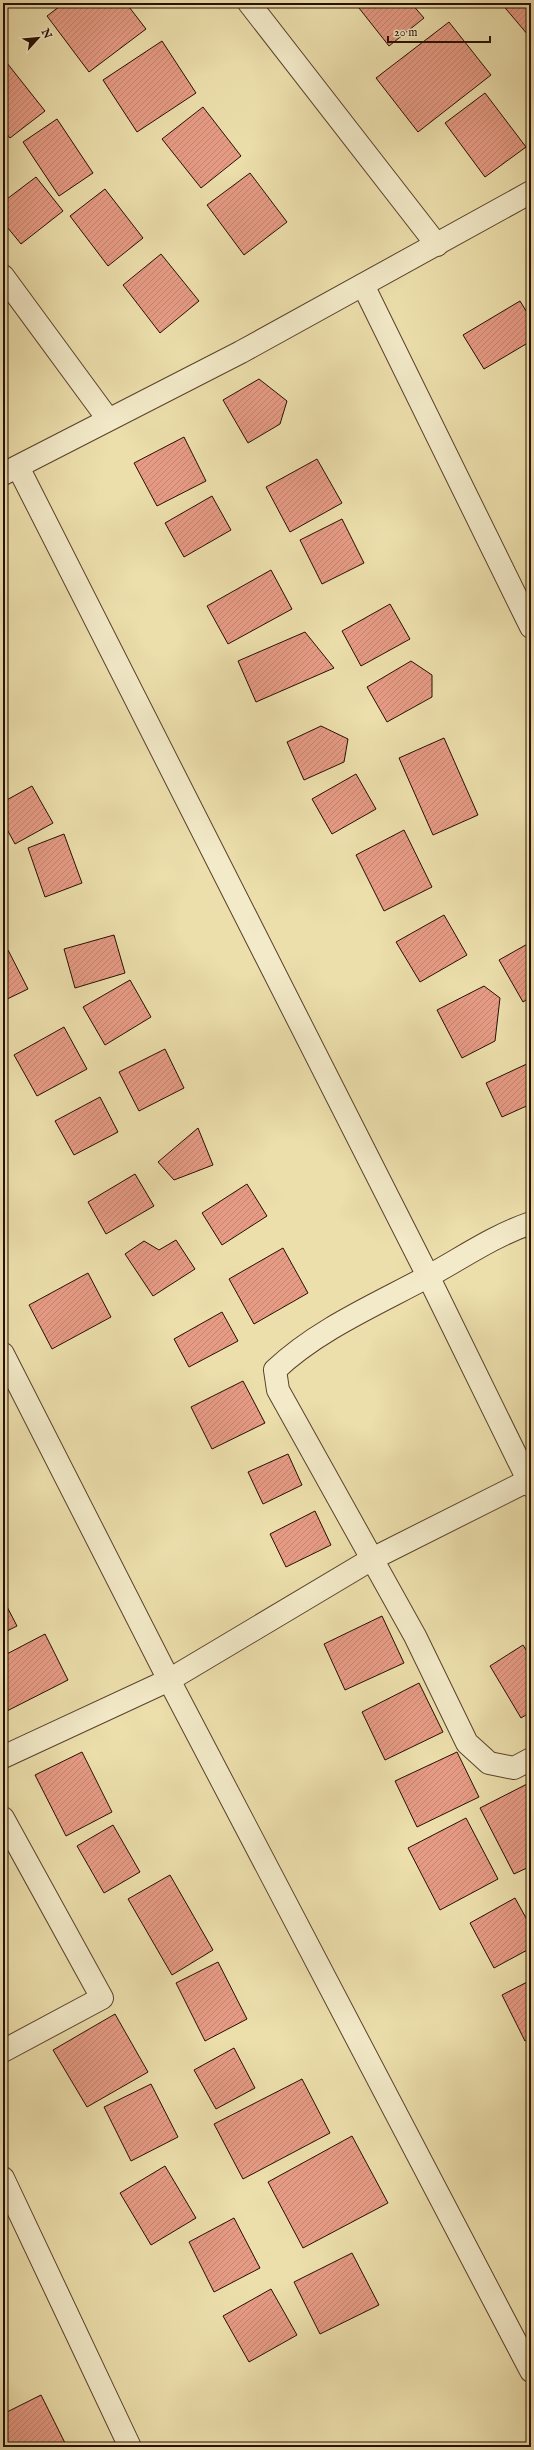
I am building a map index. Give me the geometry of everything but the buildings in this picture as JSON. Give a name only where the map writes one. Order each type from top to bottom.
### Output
[{"type":"street","points":[[249,3],[437,245]]},
{"type":"street","points":[[3,1757],[169,1680],[372,1559],[530,1482],[428,1276],[11,471],[108,419],[241,352],[531,192]]},
{"type":"street","points":[[3,276],[108,419]]},
{"type":"street","points":[[363,285],[531,627]]},
{"type":"street","points":[[531,1222],[503,1232],[428,1276],[345,1321],[292,1354],[275,1370],[278,1390],[415,1636],[467,1743],[489,1763],[514,1768],[531,1759]]},
{"type":"street","points":[[3,1354],[169,1680],[531,2371]]},
{"type":"street","points":[[3,1818],[102,1998],[3,2051]]},
{"type":"street","points":[[3,2178],[130,2447]]}]
